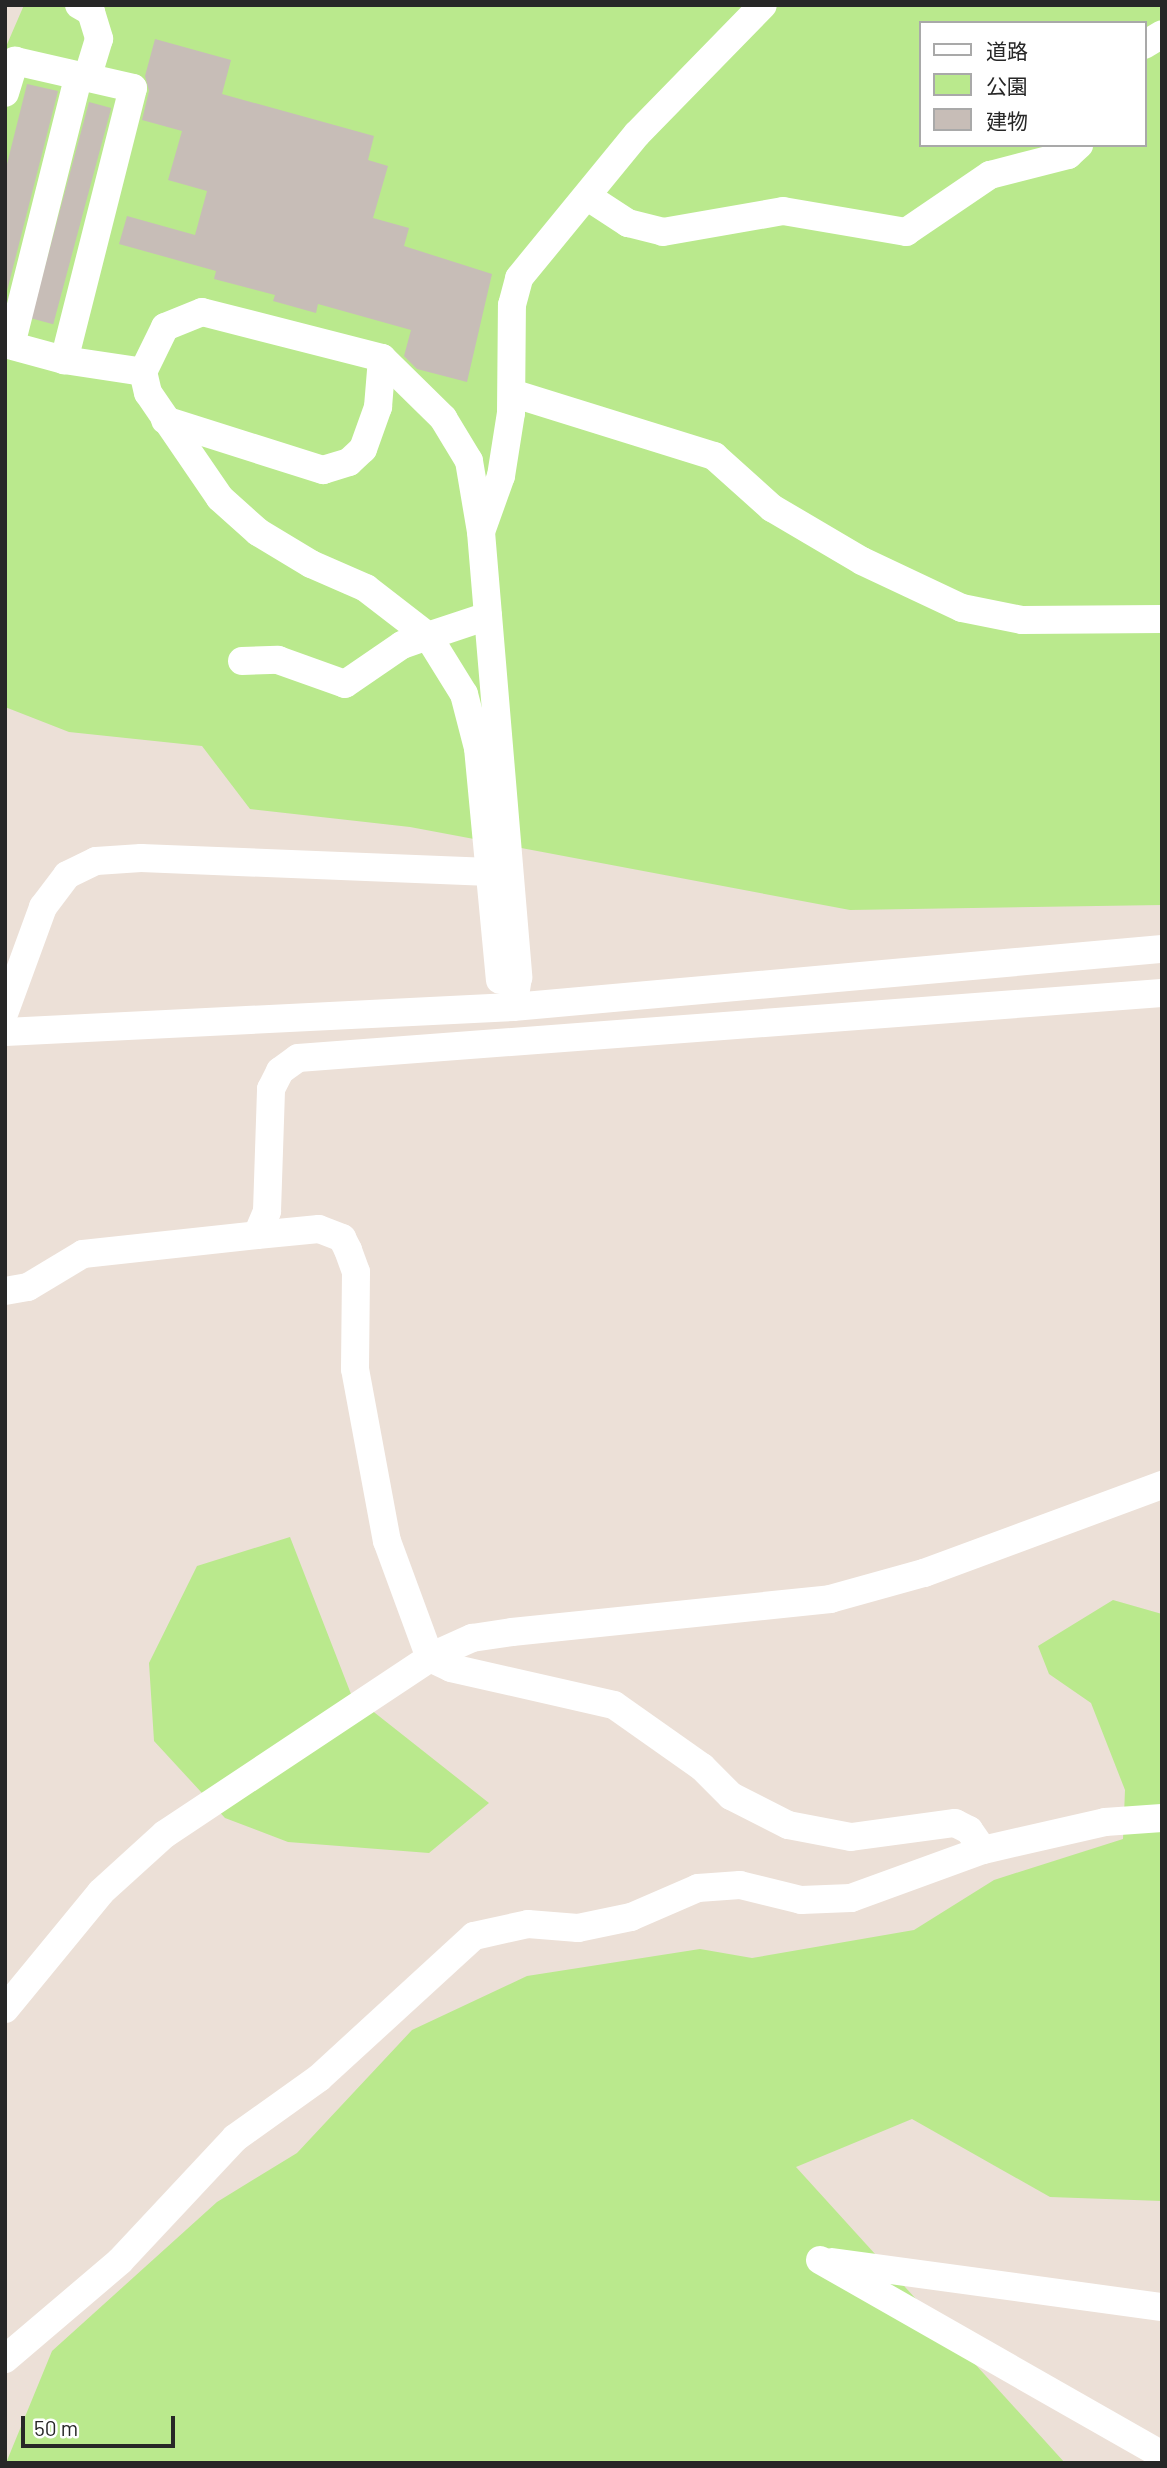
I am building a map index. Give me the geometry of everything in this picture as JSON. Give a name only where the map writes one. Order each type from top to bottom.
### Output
[{"type":"street","points":[[79,5],[91,12],[99,39],[84,76],[8,345],[64,360],[143,372]]},
{"type":"street","points":[[481,532],[501,476],[512,393],[512,305],[519,278],[668,99],[762,5]]},
{"type":"street","points":[[1146,45],[1162,34]]},
{"type":"street","points":[[5,93],[15,61],[133,88],[64,360]]},
{"type":"street","points":[[588,197],[628,223],[663,232],[783,211],[906,232],[990,175],[1068,155],[1077,147]]},
{"type":"street","points":[[143,372],[165,327],[202,312],[382,358],[443,418],[469,461],[481,532],[488,616],[498,872]]},
{"type":"street","points":[[165,420],[323,470],[349,461],[363,449],[378,407],[382,358]]},
{"type":"street","points":[[143,372],[165,420],[220,498],[258,532],[311,564],[366,588],[428,636],[464,694],[478,748],[518,977],[513,1007]]},
{"type":"street","points":[[512,393],[714,456],[772,508],[862,561],[962,608],[1022,620],[1162,619]]},
{"type":"street","points":[[242,660],[278,660],[345,684],[402,645],[488,616]]},
{"type":"street","points":[[5,1011],[43,907],[67,875],[96,861],[141,858],[498,872]]},
{"type":"street","points":[[5,1032],[513,1007],[1162,949]]},
{"type":"street","points":[[257,1235],[267,1211],[271,1089],[280,1071],[298,1058],[1162,993]]},
{"type":"street","points":[[5,1291],[28,1287],[83,1254],[319,1229],[342,1238],[355,1272],[355,1369],[387,1541],[430,1658],[451,1668],[614,1705],[702,1767],[731,1796],[788,1825],[851,1837],[955,1823],[969,1830],[983,1850]]},
{"type":"street","points":[[5,2009],[101,1892],[165,1834],[430,1658],[472,1638],[830,1599],[924,1573],[1162,1485]]},
{"type":"street","points":[[5,2359],[120,2261],[235,2138],[319,2078],[474,1936],[528,1924],[578,1928],[631,1917],[698,1888],[740,1885],[801,1900],[851,1898],[983,1850],[1105,1822],[1162,1818]]},
{"type":"street","points":[[1162,2307],[820,2260],[1162,2455]]},
{"type":"green space","points":[[24,5],[1162,5],[1162,905],[850,910],[410,827],[250,809],[202,746],[69,732],[5,707],[5,49]]},
{"type":"green space","points":[[290,1537],[351,1694],[489,1803],[429,1853],[288,1842],[225,1818],[154,1741],[149,1663],[197,1566]]},
{"type":"green space","points":[[1113,1600],[1162,1614],[1162,2201],[1050,2197],[912,2119],[796,2167],[1065,2463],[6,2463],[52,2351],[217,2202],[297,2153],[412,2030],[527,1976],[700,1949],[752,1958],[914,1930],[994,1880],[1123,1839],[1125,1790],[1091,1703],[1049,1674],[1038,1646]]},
{"type":"building","points":[[155,39],[231,60],[222,94],[374,136],[368,160],[388,166],[373,218],[409,228],[404,246],[492,274],[467,382],[417,369],[404,356],[411,330],[318,304],[316,313],[273,301],[275,295],[214,279],[216,271],[119,244],[127,216],[195,235],[207,191],[168,180],[182,131],[142,120],[149,91],[145,76]]},
{"type":"building","points":[[27,84],[58,91],[6,295],[5,172]]},
{"type":"building","points":[[89,102],[111,108],[53,324],[31,318]]}]
